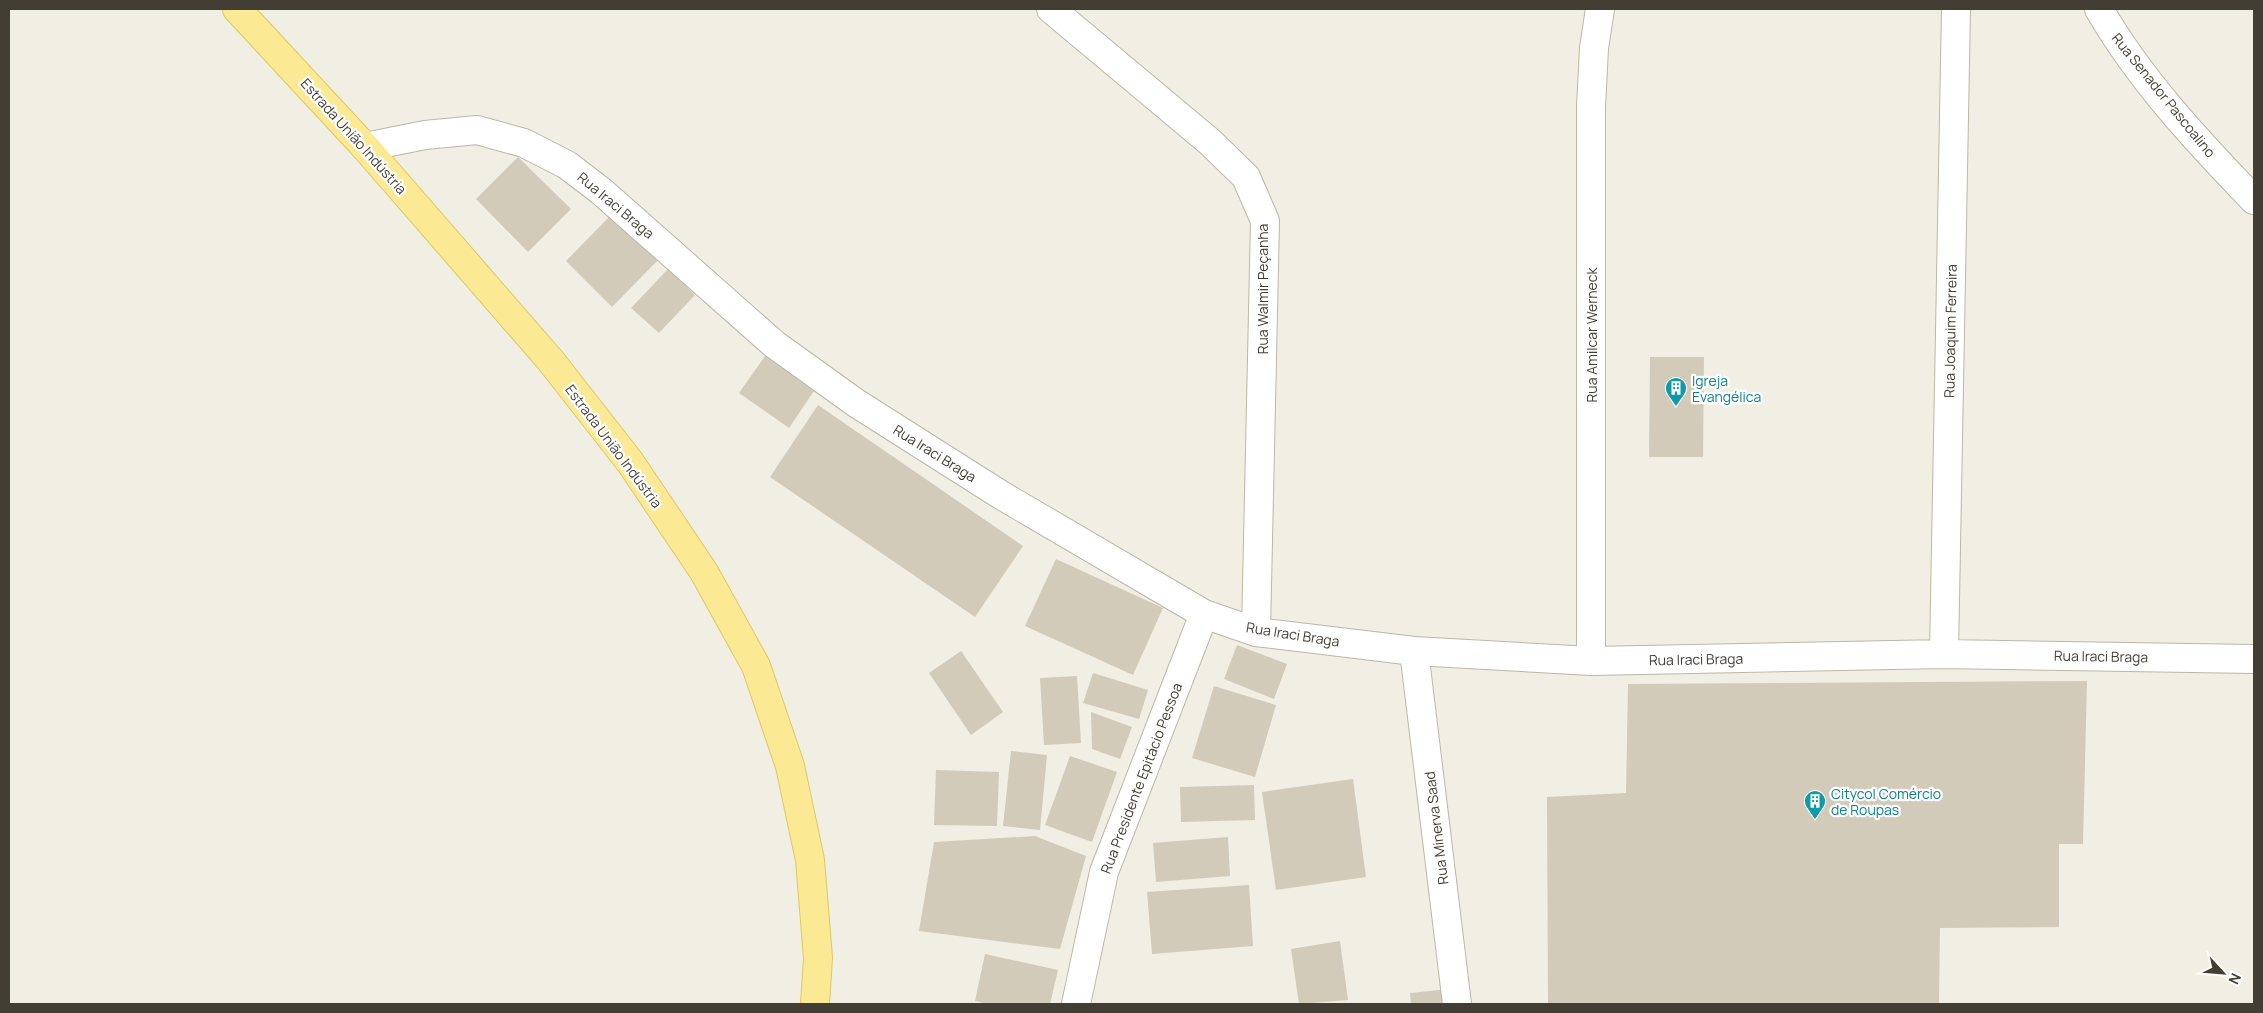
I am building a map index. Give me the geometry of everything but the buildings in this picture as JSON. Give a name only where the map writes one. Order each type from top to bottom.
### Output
[{"type":"main road","name":"Estrada União Indústria","points":[[237,9],[365,147],[550,361],[630,462],[704,572],[756,666],[790,766],[810,860],[818,958],[815,1004]]},
{"type":"street","name":"Rua Walmir Peçanha","points":[[1050,9],[1210,142],[1246,177],[1265,221],[1256,632]]},
{"type":"street","name":"Rua Amilcar Werneck","points":[[1591,661],[1591,107],[1594,48],[1600,9]]},
{"type":"street","name":"Rua Joaquim Ferreira","points":[[1944,654],[1956,9]]},
{"type":"street","name":"Rua Senador Pascoalino","points":[[2099,9],[2118,41],[2196,139],[2254,200]]},
{"type":"street","name":"Rua Iraci Braga","points":[[365,147],[425,135],[477,130],[524,143],[567,164],[601,191],[774,344],[856,403],[1001,495],[1204,614],[1256,632],[1414,651],[1591,661],[1944,654],[2254,659]]},
{"type":"street","name":"Rua Presidente Epitácio Pessoa","points":[[1076,1004],[1104,872],[1204,614]]},
{"type":"street","name":"Rua Minerva Saad","points":[[1414,651],[1457,1004]]},
{"type":"place","name":"Igreja Evangélica","points":[[1676,407]]},
{"type":"place","name":"Citycol Comércio de Roupas","points":[[1815,820]]}]
